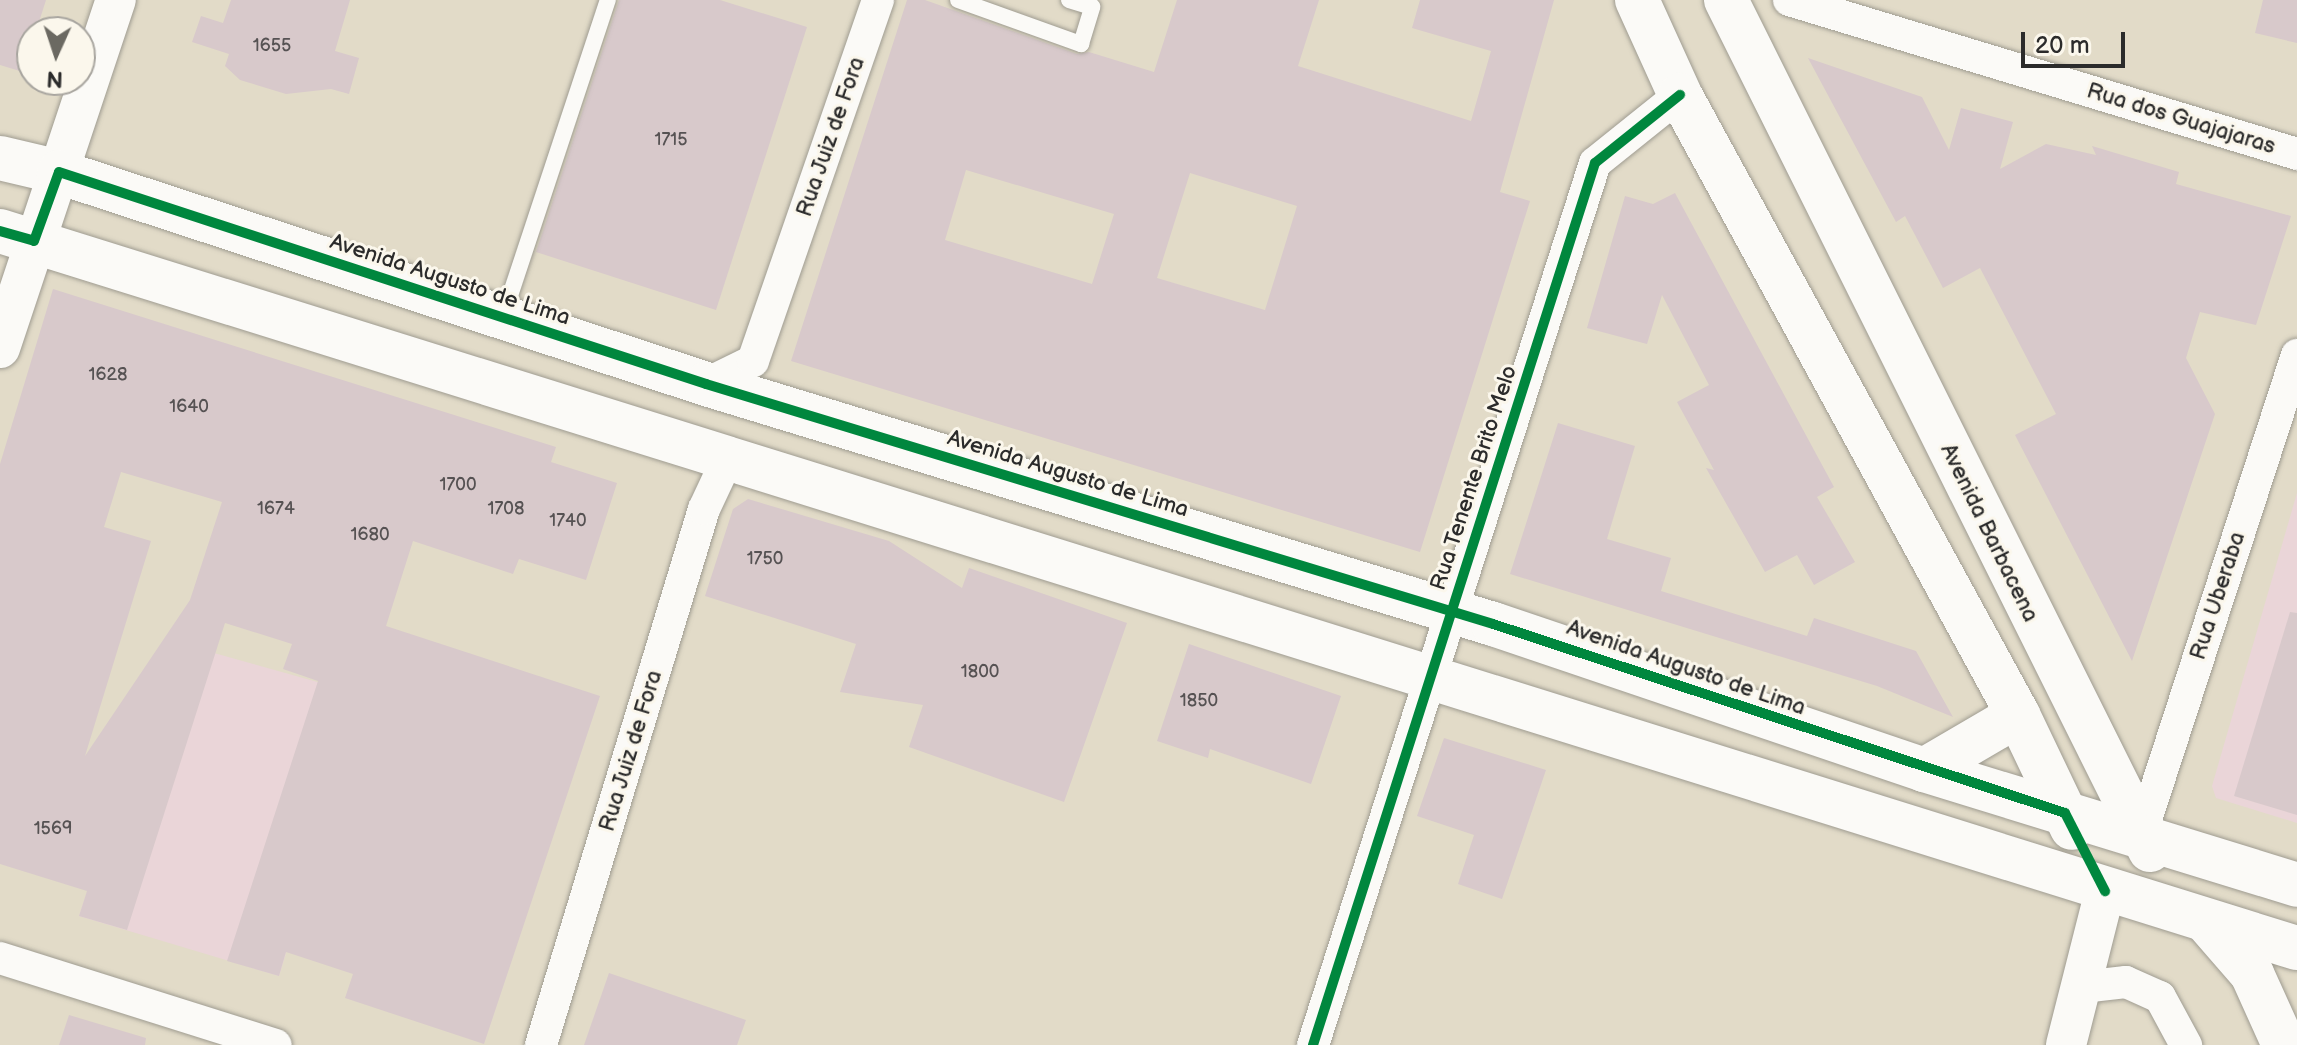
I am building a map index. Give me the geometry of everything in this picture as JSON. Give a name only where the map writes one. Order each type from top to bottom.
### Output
[{"type":"main road","points":[[1637,0],[1680,95],[2018,715],[2105,891]]},
{"type":"main road","name":"Avenida Barbacena","points":[[1726,0],[2140,838],[2252,974],[2284,1020]]},
{"type":"main road","name":"Avenida Augusto de Lima","points":[[0,158],[59,172],[706,384],[1451,613],[1924,770],[2297,885]]},
{"type":"main road","points":[[17,236],[2209,924],[2297,948]]},
{"type":"main road","points":[[1924,770],[2018,715]]},
{"type":"street","points":[[0,348],[17,236],[59,172],[116,0]]},
{"type":"street","name":"Rua Juiz de Fora","points":[[706,384],[753,361],[878,0]]},
{"type":"street","name":"Rua dos Guajajaras","points":[[1789,0],[2297,154]]},
{"type":"street","name":"Rua Tenente Brito Melo","points":[[1313,1045],[1595,163],[1680,95]]},
{"type":"street","name":"Rua Uberaba","points":[[2140,838],[2297,355]]},
{"type":"street","name":"Rua Juiz de Fora","points":[[541,1045],[704,509],[727,460]]},
{"type":"street","points":[[2066,1045],[2105,891]]},
{"type":"street","points":[[0,958],[276,1045]]},
{"type":"street","points":[[2082,987],[2126,982],[2160,997],[2186,1045]]},
{"type":"lane","points":[[502,318],[608,0]]},
{"type":"lane","points":[[958,0],[1081,44],[1092,7],[1069,0]]},
{"type":"shaded area","points":[[2297,493],[2297,823],[2216,798],[2212,786]]},
{"type":"shaded area","points":[[171,641],[364,695],[279,976],[79,916]]},
{"type":"building","points":[[0,0],[46,0],[41,16],[16,16],[16,70],[0,65]]},
{"type":"building","points":[[231,0],[350,0],[335,51],[359,58],[349,94],[331,89],[286,94],[240,80],[225,66],[229,54],[192,42],[201,16],[223,23]]},
{"type":"building","points":[[619,0],[720,0],[807,27],[716,310],[536,252]]},
{"type":"building","points":[[907,0],[925,0],[1077,54],[1089,52],[1154,72],[1177,0],[1319,0],[1298,66],[1471,121],[1491,51],[1412,28],[1420,0],[1554,0],[1500,192],[1530,201],[1420,552],[791,361]],"holes":[[[966,170],[1114,214],[1092,284],[945,240]],[[1190,173],[1297,206],[1265,310],[1157,278]]]},
{"type":"building","points":[[2263,0],[2297,0],[2297,43],[2255,33]]},
{"type":"building","points":[[1808,58],[1922,97],[1949,150],[1961,108],[2013,122],[2000,169],[2046,144],[2096,155],[2092,146],[2179,172],[2176,184],[2291,216],[2256,325],[2200,312],[2186,358],[2215,414],[2132,661],[2015,435],[2056,414],[1980,268],[1943,288],[1905,216],[1896,222]]},
{"type":"building","points":[[1675,193],[1834,487],[1817,497],[1855,562],[1814,585],[1797,555],[1765,572],[1706,468],[1714,470],[1677,402],[1709,385],[1662,295],[1647,344],[1587,328],[1625,196],[1653,204]]},
{"type":"building","points":[[53,289],[556,447],[551,462],[617,483],[586,580],[519,559],[513,574],[413,541],[386,626],[600,696],[484,1044],[345,998],[353,974],[286,952],[279,976],[227,961],[318,681],[283,669],[292,644],[225,623],[127,930],[79,916],[87,891],[0,864],[0,464]],"holes":[[[121,472],[222,502],[190,600],[85,756],[151,541],[104,527]]]},
{"type":"building","points":[[1558,423],[1635,446],[1607,539],[1671,558],[1661,591],[1807,636],[1814,618],[1916,651],[1953,717],[1877,686],[1510,574]]},
{"type":"building","points":[[748,499],[889,541],[962,588],[969,568],[1127,623],[1064,802],[909,747],[923,705],[840,692],[856,644],[705,596],[733,509]]},
{"type":"building","points":[[2290,612],[2297,613],[2297,815],[2234,796]]},
{"type":"building","points":[[1189,644],[1341,696],[1311,784],[1210,749],[1208,758],[1157,741]]},
{"type":"building","points":[[1444,738],[1546,770],[1502,899],[1458,884],[1474,835],[1417,816]]},
{"type":"building","points":[[609,973],[746,1020],[737,1045],[584,1045]]},
{"type":"building","points":[[69,1015],[146,1038],[145,1045],[59,1045]]},
{"type":"cycle path","points":[[1313,1045],[1595,163],[1680,95]]},
{"type":"cycle path","points":[[0,231],[34,241],[59,172],[706,384],[1493,624],[2065,813],[2105,891]]}]
